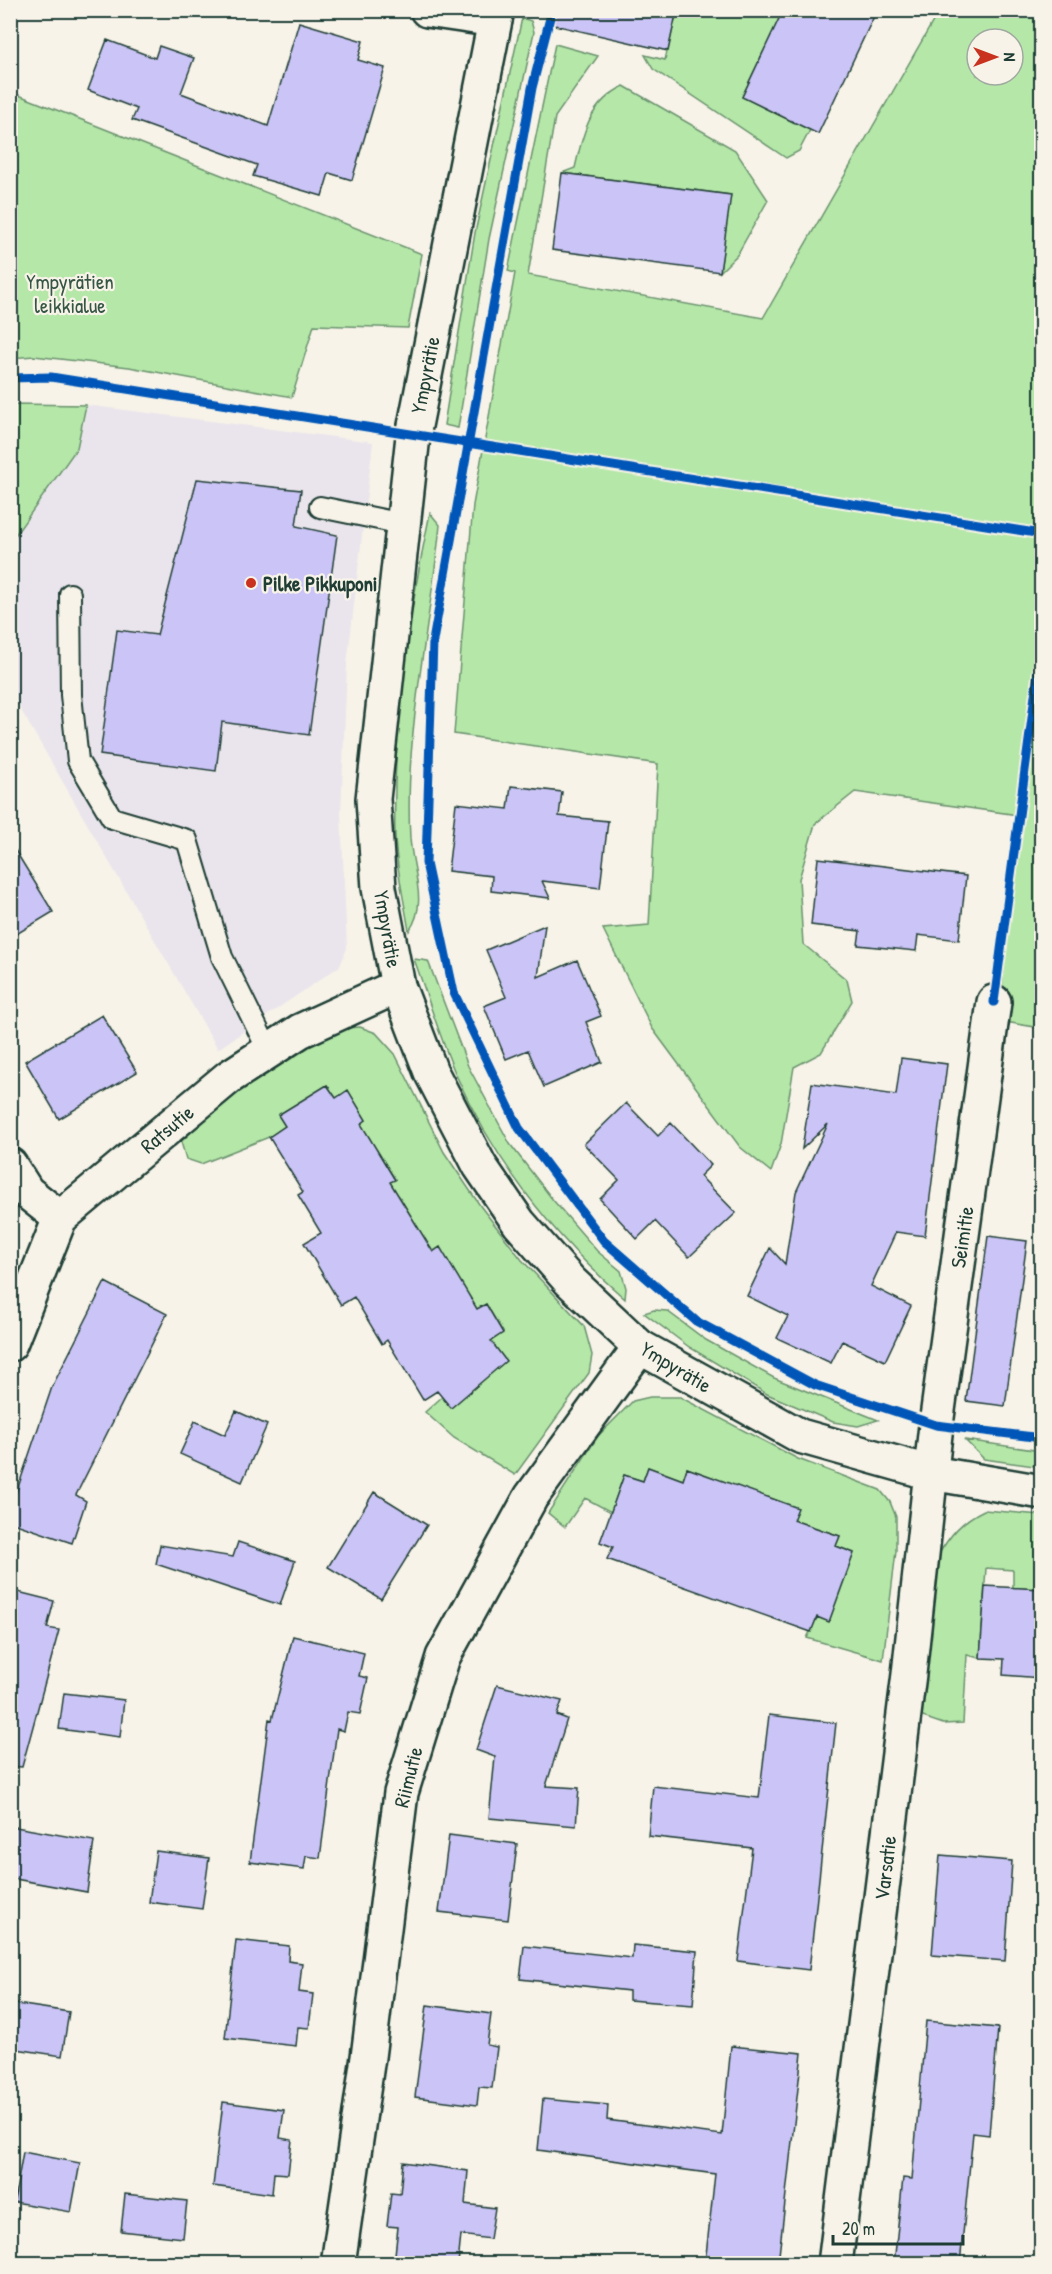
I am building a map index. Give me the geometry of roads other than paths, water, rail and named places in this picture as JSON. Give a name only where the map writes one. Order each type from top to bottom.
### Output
[{"type":"street","points":[[427,10],[496,16]]},
{"type":"street","name":"Ympyrätie","points":[[496,16],[413,436],[373,799],[380,888],[398,986],[431,1072],[480,1166],[519,1223],[570,1281],[640,1347],[800,1436],[931,1473],[1041,1492]]},
{"type":"street","name":"Ratsutie","points":[[10,1344],[60,1218],[229,1077],[300,1031],[398,986]]},
{"type":"street","name":"Seimitie","points":[[931,1473],[994,1002]]},
{"type":"street","points":[[10,1165],[27,1192],[60,1218]]},
{"type":"street","name":"Riimutie","points":[[338,2264],[369,2057],[400,1793],[443,1657],[531,1497],[640,1347]]},
{"type":"street","name":"Varsatie","points":[[835,2264],[909,1674],[931,1473]]},
{"type":"lane","points":[[320,507],[404,524]]},
{"type":"lane","points":[[70,594],[71,695],[78,761],[112,818],[187,840],[222,957],[269,1052]]},
{"type":"place","name":"Pilke Pikkuponi","points":[[251,583]]},
{"type":"park label","name":"Ympyrätien leikkialue","points":[[70,293]]}]
